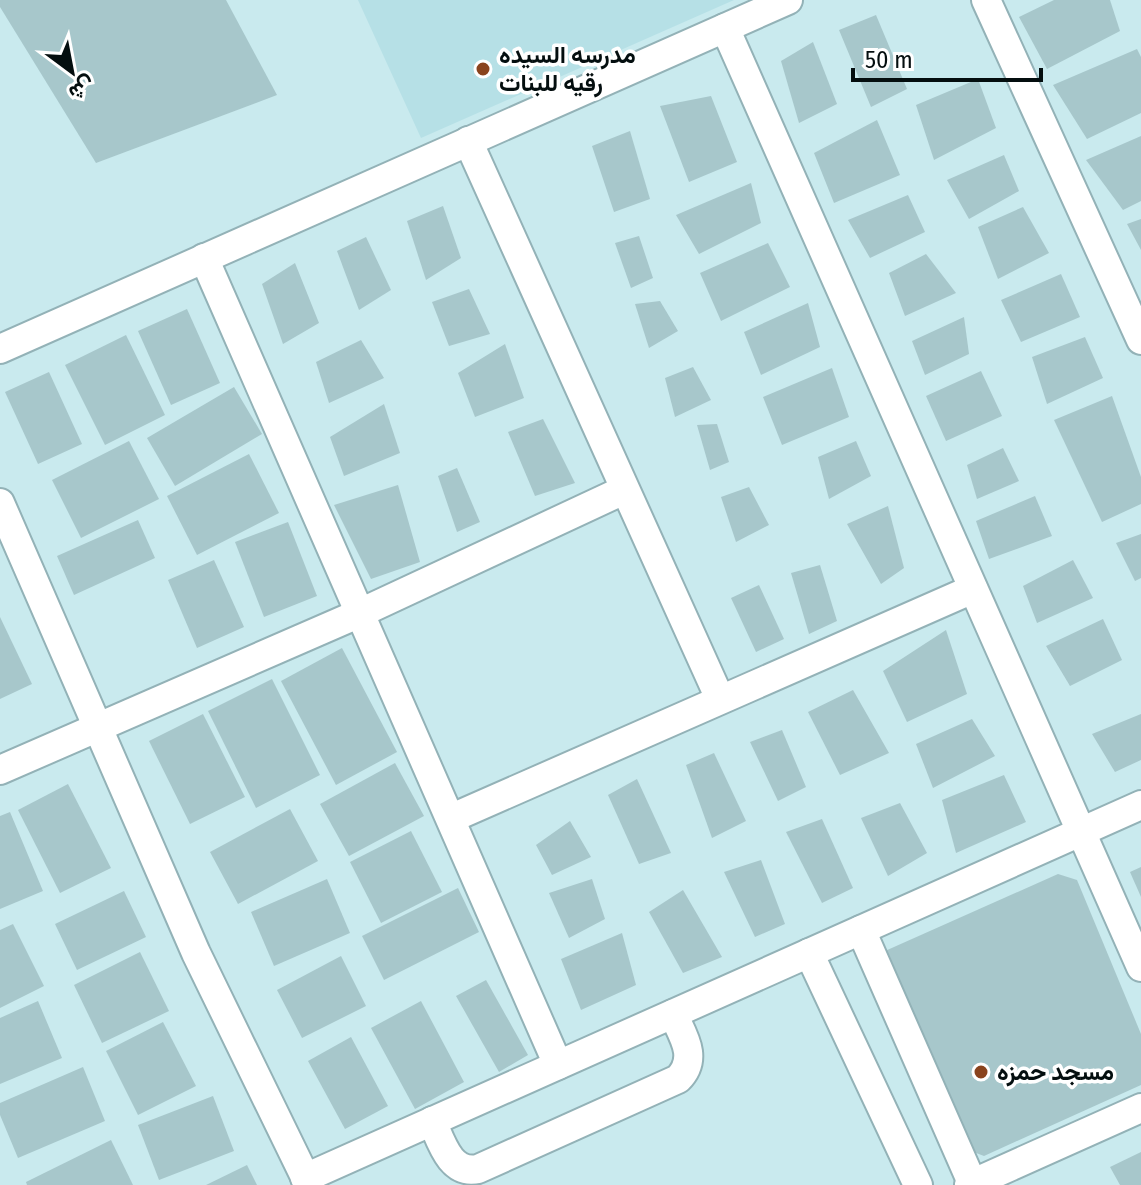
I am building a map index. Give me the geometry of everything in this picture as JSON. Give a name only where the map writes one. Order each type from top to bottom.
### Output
[{"type":"street","points":[[1,346],[788,0]]},
{"type":"street","points":[[986,0],[1141,340]]},
{"type":"street","points":[[725,28],[1141,967]]},
{"type":"street","points":[[468,141],[720,699]]},
{"type":"street","points":[[204,258],[558,1065]]},
{"type":"street","points":[[0,770],[358,614],[624,490]]},
{"type":"street","points":[[0,503],[196,953],[307,1181],[432,1121],[1141,805]]},
{"type":"street","points":[[452,818],[973,589]]},
{"type":"street","points":[[861,930],[972,1184],[1141,1108]]},
{"type":"street","points":[[809,953],[918,1185]]},
{"type":"street","points":[[432,1121],[453,1163],[465,1170],[478,1169],[678,1079],[687,1067],[689,1051],[673,1014]]},
{"type":"shaded area","name":"مدرسه السيده رقيه للبنات","points":[[358,0],[734,0],[421,138]]},
{"type":"building","points":[[0,0],[226,0],[277,95],[96,163],[0,7]]},
{"type":"building","points":[[1054,0],[1110,0],[1120,31],[1047,69],[1019,17]]},
{"type":"building","points":[[876,15],[907,89],[871,107],[839,30]]},
{"type":"building","points":[[813,42],[837,104],[799,123],[781,61]]},
{"type":"building","points":[[1137,49],[1141,57],[1141,113],[1087,139],[1053,85]]},
{"type":"building","points":[[978,79],[996,128],[934,160],[916,105]]},
{"type":"building","points":[[711,96],[737,162],[689,182],[660,106]]},
{"type":"building","points":[[877,120],[900,175],[834,203],[814,153]]},
{"type":"building","points":[[630,131],[650,199],[614,212],[592,146]]},
{"type":"building","points":[[1141,136],[1141,201],[1123,210],[1086,160]]},
{"type":"building","points":[[1004,155],[1019,191],[969,219],[947,180]]},
{"type":"building","points":[[751,183],[761,223],[699,254],[676,215]]},
{"type":"building","points":[[908,195],[925,232],[870,258],[848,220]]},
{"type":"building","points":[[443,206],[461,258],[426,280],[407,221]]},
{"type":"building","points":[[1023,207],[1049,253],[998,279],[978,227]]},
{"type":"building","points":[[1141,219],[1141,250],[1127,224]]},
{"type":"building","points":[[639,236],[653,278],[631,288],[615,243]]},
{"type":"building","points":[[366,237],[391,290],[359,310],[337,251]]},
{"type":"building","points":[[768,243],[790,287],[721,321],[700,273]]},
{"type":"building","points":[[926,254],[956,293],[905,316],[889,273]]},
{"type":"building","points":[[295,263],[319,323],[283,344],[262,284]]},
{"type":"building","points":[[1061,274],[1080,317],[1021,342],[1001,300]]},
{"type":"building","points":[[469,289],[490,334],[449,346],[432,302]]},
{"type":"building","points":[[660,301],[678,331],[649,348],[635,304]]},
{"type":"building","points":[[808,303],[820,347],[761,375],[744,332]]},
{"type":"building","points":[[187,309],[220,383],[171,405],[138,331]]},
{"type":"building","points":[[964,317],[969,354],[925,375],[912,341]]},
{"type":"building","points":[[126,335],[165,415],[105,445],[65,365]]},
{"type":"building","points":[[1085,337],[1103,378],[1047,404],[1032,357]]},
{"type":"building","points":[[361,340],[384,378],[329,403],[316,362]]},
{"type":"building","points":[[505,344],[524,398],[475,417],[458,373]]},
{"type":"building","points":[[693,367],[711,400],[675,417],[665,378]]},
{"type":"building","points":[[832,368],[849,417],[782,445],[763,397]]},
{"type":"building","points":[[981,371],[1002,416],[946,441],[926,396]]},
{"type":"building","points":[[49,372],[82,444],[38,464],[5,392]]},
{"type":"building","points":[[234,387],[262,434],[175,486],[147,438]]},
{"type":"building","points":[[1112,396],[1141,477],[1141,504],[1102,522],[1054,420]]},
{"type":"building","points":[[384,404],[400,453],[344,476],[330,437]]},
{"type":"building","points":[[543,419],[575,483],[535,496],[508,432]]},
{"type":"building","points":[[717,424],[729,462],[710,470],[697,425]]},
{"type":"building","points":[[129,441],[159,499],[81,538],[52,480]]},
{"type":"building","points":[[856,441],[871,476],[829,499],[818,457]]},
{"type":"building","points":[[1003,448],[1019,481],[977,499],[967,465]]},
{"type":"building","points":[[249,454],[279,513],[197,555],[167,496]]},
{"type":"building","points":[[457,468],[480,522],[457,532],[438,476]]},
{"type":"building","points":[[398,485],[420,562],[371,579],[334,505]]},
{"type":"building","points":[[749,487],[769,525],[736,542],[721,497]]},
{"type":"building","points":[[1035,496],[1052,536],[989,559],[976,521]]},
{"type":"building","points":[[888,506],[904,568],[881,584],[847,524]]},
{"type":"building","points":[[138,520],[155,558],[74,595],[57,556]]},
{"type":"building","points":[[288,522],[317,596],[264,617],[235,542]]},
{"type":"building","points":[[1141,534],[1141,578],[1135,581],[1116,543]]},
{"type":"building","points":[[214,560],[244,627],[197,648],[168,580]]},
{"type":"building","points":[[1073,560],[1093,598],[1037,623],[1023,586]]},
{"type":"building","points":[[820,565],[837,621],[809,634],[791,573]]},
{"type":"building","points":[[759,585],[784,639],[756,652],[731,598]]},
{"type":"building","points":[[0,617],[32,684],[0,699]]},
{"type":"building","points":[[1103,619],[1122,660],[1070,686],[1046,646]]},
{"type":"building","points":[[946,630],[967,694],[907,722],[883,671]]},
{"type":"building","points":[[342,648],[397,752],[336,785],[281,681]]},
{"type":"building","points":[[272,679],[320,775],[256,808],[208,711]]},
{"type":"building","points":[[853,690],[889,753],[840,775],[808,712]]},
{"type":"building","points":[[203,714],[245,797],[190,824],[149,741]]},
{"type":"building","points":[[1141,714],[1141,760],[1115,772],[1092,734]]},
{"type":"building","points":[[972,719],[995,756],[933,788],[916,744]]},
{"type":"building","points":[[782,730],[806,787],[778,801],[750,742]]},
{"type":"building","points":[[714,753],[746,821],[712,838],[686,765]]},
{"type":"building","points":[[395,763],[424,816],[349,856],[320,804]]},
{"type":"building","points":[[1004,775],[1026,822],[956,853],[942,800]]},
{"type":"building","points":[[637,779],[671,853],[639,864],[608,795]]},
{"type":"building","points":[[68,784],[111,868],[60,893],[18,810]]},
{"type":"building","points":[[900,803],[927,853],[888,876],[861,818]]},
{"type":"building","points":[[290,809],[318,861],[238,904],[210,852]]},
{"type":"building","points":[[10,812],[43,891],[0,909],[0,816]]},
{"type":"building","points":[[822,819],[853,888],[822,903],[786,832]]},
{"type":"building","points":[[570,821],[591,857],[552,875],[536,845]]},
{"type":"building","points":[[411,831],[442,892],[381,923],[350,862]]},
{"type":"building","points":[[761,860],[785,924],[755,937],[724,872]]},
{"type":"building","points":[[1141,867],[1141,897],[1130,872]]},
{"type":"building","points":[[1058,874],[1077,880],[1141,1034],[1141,1085],[984,1156],[971,1151],[885,951]]},
{"type":"building","points":[[327,879],[350,933],[274,966],[251,912]]},
{"type":"building","points":[[592,879],[605,919],[569,938],[549,893]]},
{"type":"building","points":[[458,888],[479,932],[384,980],[362,936]]},
{"type":"building","points":[[683,890],[722,957],[683,973],[649,912]]},
{"type":"building","points":[[124,891],[146,937],[77,970],[55,924]]},
{"type":"building","points":[[13,924],[44,986],[0,1008],[0,930]]},
{"type":"building","points":[[622,933],[636,985],[581,1010],[561,959]]},
{"type":"building","points":[[140,952],[169,1011],[102,1043],[74,985]]},
{"type":"building","points":[[341,956],[366,1006],[302,1038],[277,990]]},
{"type":"building","points":[[486,980],[528,1055],[499,1072],[456,996]]},
{"type":"building","points":[[38,1001],[62,1058],[0,1084],[0,1018]]},
{"type":"building","points":[[421,1001],[464,1082],[415,1109],[371,1028]]},
{"type":"building","points":[[163,1022],[196,1086],[138,1115],[106,1051]]},
{"type":"building","points":[[351,1037],[388,1106],[345,1129],[308,1061]]},
{"type":"building","points":[[83,1067],[105,1121],[18,1158],[0,1115],[0,1103]]},
{"type":"building","points":[[213,1096],[234,1151],[159,1180],[138,1125]]},
{"type":"building","points":[[111,1140],[133,1185],[27,1185],[26,1182]]},
{"type":"building","points":[[1141,1152],[1141,1185],[1120,1185],[1110,1167]]},
{"type":"building","points":[[247,1165],[257,1185],[206,1185]]},
{"type":"place","name":"مدرسه السيده رقيه للبنات","points":[[483,69]]},
{"type":"place","name":"مسجد حمزه","points":[[981,1072]]}]
